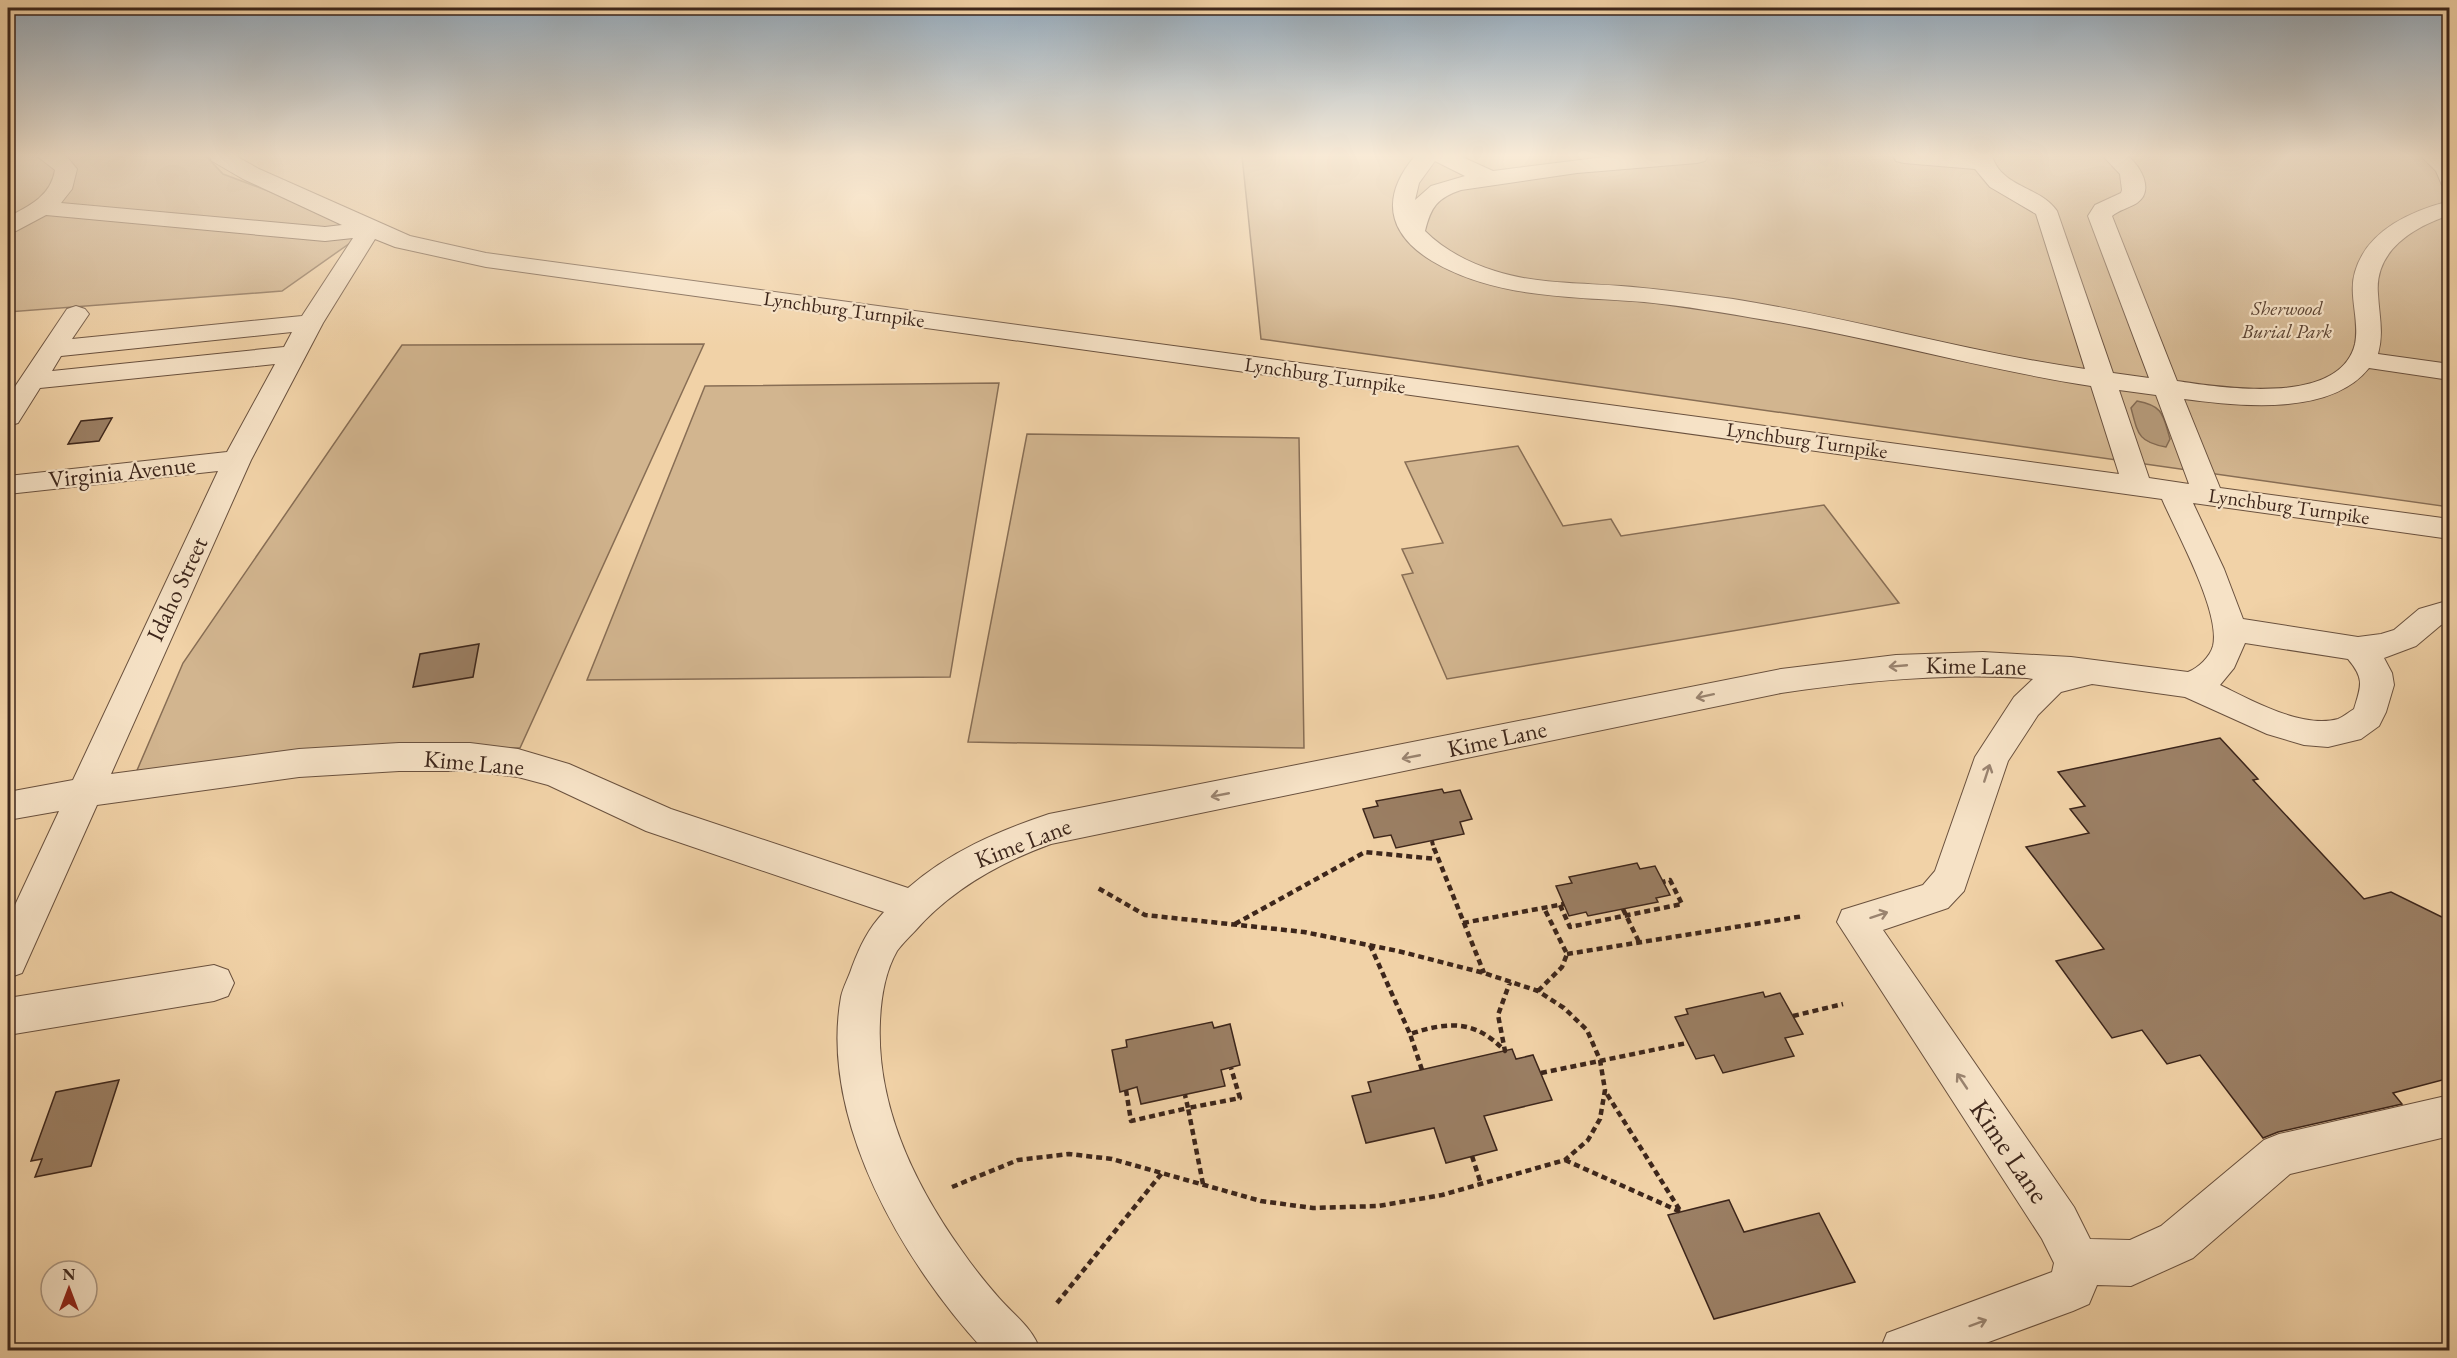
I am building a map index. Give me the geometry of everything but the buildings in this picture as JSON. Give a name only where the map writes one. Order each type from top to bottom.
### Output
[{"type":"street","points":[[165,219],[325,234],[370,229]]},
{"type":"street","name":"Lynchburg Turnpike","points":[[349,219],[370,229],[422,246],[486,260],[2450,529]]},
{"type":"street","points":[[1407,219],[1413,231],[1432,250],[1458,266],[1511,282],[1541,287],[1646,296],[1786,315],[1986,360],[2103,380],[2233,396],[2292,395],[2319,390],[2353,373],[2361,359],[2369,334],[2364,293],[2366,272],[2373,255],[2385,240],[2421,219]]},
{"type":"street","points":[[1413,231],[1416,219]]},
{"type":"street","points":[[2049,219],[2137,485]]},
{"type":"street","points":[[2101,219],[2208,495]]},
{"type":"street","name":"Idaho Street","points":[[8,961],[237,459],[292,354],[370,229]]},
{"type":"street","points":[[8,417],[76,314]]},
{"type":"street","points":[[52,349],[310,323]]},
{"type":"street","points":[[32,381],[292,354]]},
{"type":"street","points":[[2361,359],[2450,372]]},
{"type":"street","name":"Virginia Avenue","points":[[8,485],[237,459]]},
{"type":"street","points":[[2172,490],[2219,597],[2230,629],[2230,644],[2221,664],[2210,675],[2190,685]]},
{"type":"street","points":[[2230,629],[2358,649],[2385,646],[2405,638],[2430,617],[2450,611]]},
{"type":"street","name":"Kime Lane","points":[[1016,1350],[952,1276],[910,1211],[878,1147],[864,1096],[859,1056],[860,1010],[867,973],[881,943],[914,906],[963,867],[1009,843],[1049,829],[1781,681],[1858,669],[1916,664],[2012,665],[2103,673],[2190,685],[2278,727],[2318,735],[2349,730],[2367,718],[2380,686],[2374,666],[2358,649]]},
{"type":"street","name":"Kime Lane","points":[[2077,1261],[2058,1223],[1856,922],[1935,897],[1951,880],[1992,756],[2026,706],[2051,681],[2103,673]]},
{"type":"street","name":"Kime Lane","points":[[8,806],[84,792],[299,763],[399,757],[470,757],[518,763],[557,774],[659,820],[914,906]]},
{"type":"street","points":[[8,1017],[214,983]]},
{"type":"street","points":[[1904,1350],[2073,1288],[2077,1261],[2131,1263],[2177,1242],[2279,1155],[2450,1114]]},
{"type":"path","points":[[1432,841],[1436,859],[1484,973]]},
{"type":"path","points":[[1234,925],[1365,852],[1436,859]]},
{"type":"path","points":[[1463,923],[1562,905],[1570,927],[1682,904],[1670,880],[1663,882]]},
{"type":"path","points":[[952,1187],[1018,1160],[1069,1154],[1112,1159],[1261,1201],[1312,1208],[1378,1206],[1442,1195],[1564,1160],[1588,1140],[1600,1119],[1605,1090],[1600,1060],[1587,1030],[1564,1008],[1538,991],[1484,973],[1370,945],[1304,932],[1145,915],[1098,888]]},
{"type":"path","points":[[1538,991],[1562,967],[1567,954],[1544,908]]},
{"type":"path","points":[[1623,909],[1639,942]]},
{"type":"path","points":[[1567,954],[1804,916]]},
{"type":"path","points":[[1370,945],[1410,1034],[1422,1070]]},
{"type":"path","points":[[1410,1034],[1442,1025],[1462,1027],[1485,1032],[1505,1051],[1498,1015],[1510,982]]},
{"type":"path","points":[[1793,1016],[1843,1004]]},
{"type":"path","points":[[1541,1073],[1687,1042]]},
{"type":"path","points":[[1126,1090],[1131,1121],[1240,1098],[1231,1068]]},
{"type":"path","points":[[1564,1160],[1680,1212],[1605,1090]]},
{"type":"path","points":[[1185,1095],[1203,1184]]},
{"type":"path","points":[[1472,1156],[1481,1184]]},
{"type":"path","points":[[1057,1303],[1162,1173]]},
{"type":"green space","points":[[8,219],[344,219],[370,229],[282,291],[8,312]]},
{"type":"green space","name":"Sherwood Burial Park","points":[[1249,219],[2449,219],[2449,507],[1261,339]]},
{"type":"green space","points":[[704,344],[520,748],[339,749],[135,775],[183,663],[402,345]]},
{"type":"green space","points":[[999,383],[950,677],[587,680],[705,386]]},
{"type":"green space","points":[[1027,434],[1299,438],[1304,748],[968,742]]},
{"type":"green space","points":[[1518,446],[1563,526],[1611,519],[1621,536],[1824,505],[1899,603],[1447,679],[1402,575],[1413,573],[1402,549],[1443,543],[1405,462]]},
{"type":"shaded area","points":[[2137,401],[2153,406],[2161,413],[2170,439],[2166,447],[2150,442],[2141,435],[2135,424],[2131,408]]}]
